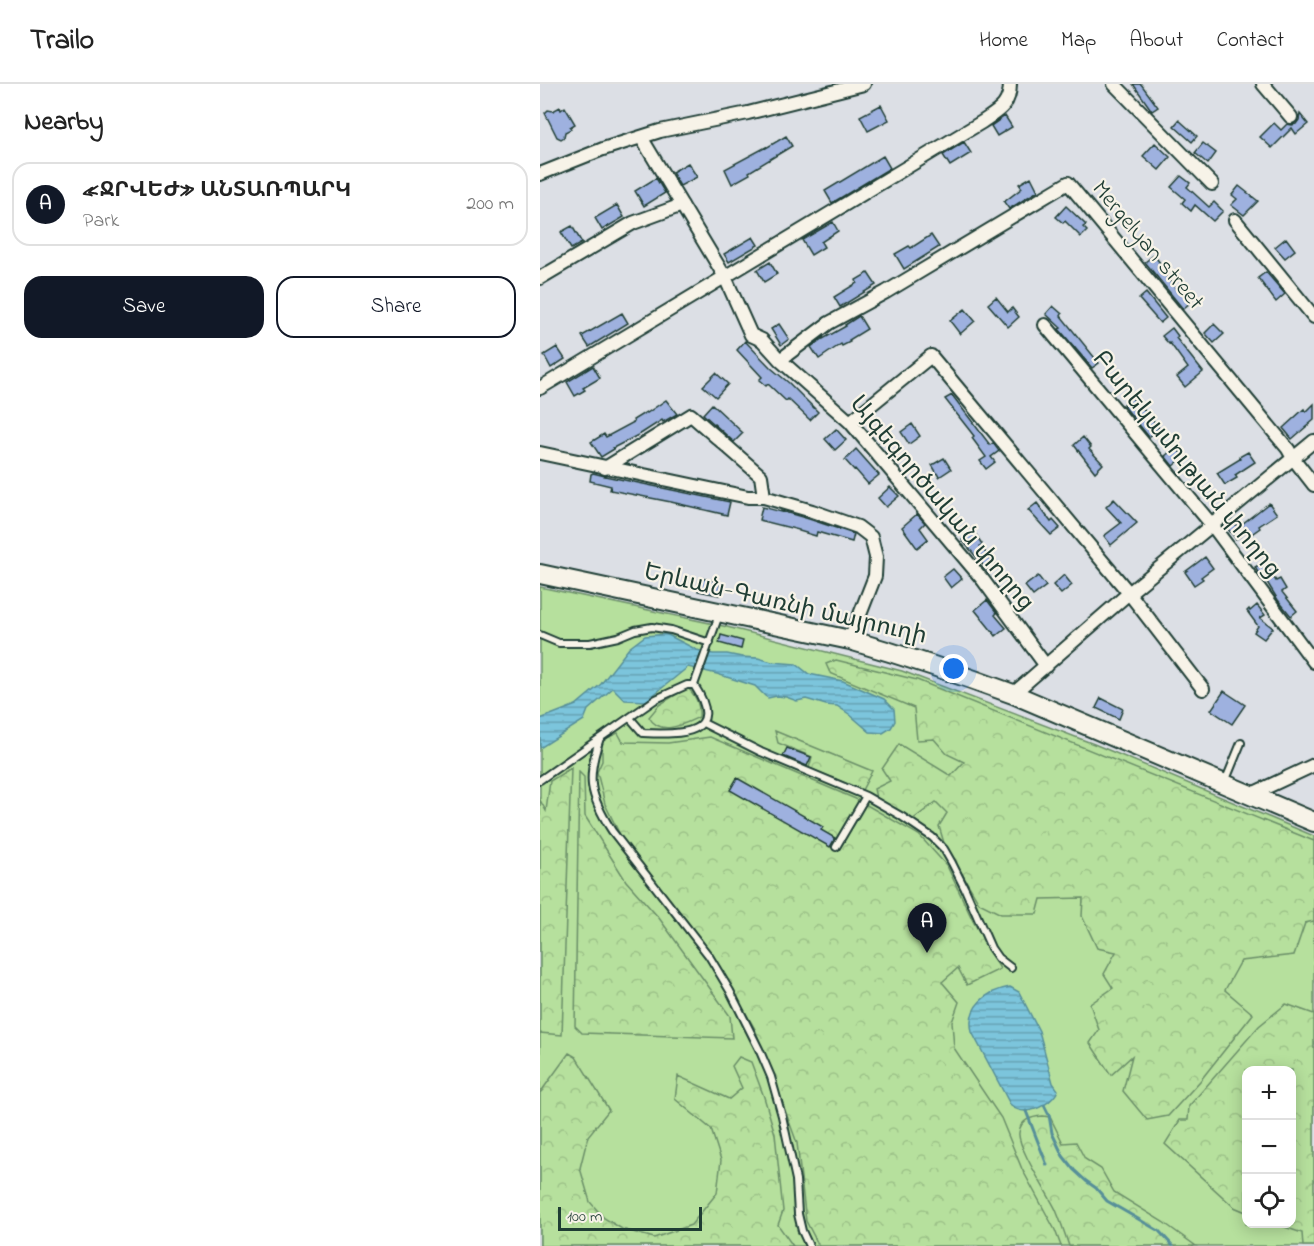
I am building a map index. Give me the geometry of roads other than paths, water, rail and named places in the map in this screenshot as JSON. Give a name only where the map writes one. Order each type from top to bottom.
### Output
[{"type":"main road","name":"Երևան-Գառնի մայրուղի","points":[[540,574],[850,640],[953,672],[1013,694],[1314,822]]},
{"type":"street","points":[[540,174],[603,149],[660,131],[748,113],[864,84]]},
{"type":"street","points":[[540,388],[1003,108],[1010,94],[1010,84]]},
{"type":"street","points":[[1114,84],[1212,184]]},
{"type":"street","points":[[1263,84],[1291,117]]},
{"type":"street","name":"Այգեգործական փողոց","points":[[640,137],[725,277],[751,335],[762,340],[780,360],[850,422],[983,580],[1046,666]]},
{"type":"street","name":"Mergelyan street","points":[[780,360],[829,323],[886,292],[1068,183],[1281,440],[1293,458]]},
{"type":"street","points":[[540,278],[633,224],[682,205]]},
{"type":"street","points":[[1235,220],[1314,317]]},
{"type":"street","name":"Բարեկամության փողոց","points":[[1045,325],[1212,525],[1314,662]]},
{"type":"street","points":[[850,422],[932,356],[1129,593],[1203,689]]},
{"type":"street","points":[[605,468],[691,415],[761,476],[764,497]]},
{"type":"street","points":[[1013,694],[1129,593],[1314,441]]},
{"type":"street","points":[[540,453],[748,497],[764,497],[858,527],[872,537],[876,557],[875,576],[850,640]]},
{"type":"street","points":[[1293,458],[1314,485]]},
{"type":"street","points":[[1250,795],[1314,765]]},
{"type":"lane","points":[[630,718],[643,733],[672,734],[690,730],[703,723],[706,718],[706,709],[695,682],[720,612]]},
{"type":"lane","points":[[540,635],[559,643],[590,643],[652,627],[671,630],[709,645]]},
{"type":"lane","points":[[540,780],[656,699],[695,682]]},
{"type":"lane","points":[[703,723],[761,752],[866,796],[932,837],[944,849],[966,889],[991,948],[998,958],[1011,968]]},
{"type":"lane","points":[[600,738],[592,763],[592,789],[603,817],[709,956],[730,991],[771,1077],[791,1154],[796,1180],[798,1214],[809,1246]]},
{"type":"lane","points":[[1223,785],[1241,742]]},
{"type":"lane","points":[[540,773],[556,769]]},
{"type":"lane","points":[[836,847],[866,796]]},
{"type":"water","points":[[666,634],[697,650],[796,664],[809,674],[843,681],[884,699],[894,709],[895,721],[891,728],[883,733],[870,732],[837,706],[806,699],[797,701],[777,696],[768,698],[755,686],[688,667],[646,701],[625,700],[613,688],[588,710],[584,720],[540,748],[540,719],[576,705],[601,684],[629,648],[645,636]]},
{"type":"water","points":[[1010,987],[1019,992],[1039,1031],[1053,1083],[1058,1090],[1049,1101],[1030,1111],[1019,1110],[1011,1106],[972,1032],[972,1015],[980,1001],[994,992]]},
{"type":"waterway","points":[[1044,1105],[1049,1115],[1052,1133],[1063,1156],[1074,1170],[1096,1188],[1107,1201],[1159,1231],[1173,1246]]},
{"type":"waterway","points":[[1026,1111],[1047,1165]]},
{"type":"place","name":"«ՋՐՎԵԺ» ԱՆՏԱՌՊԱՐԿ","points":[[927,953]]}]
